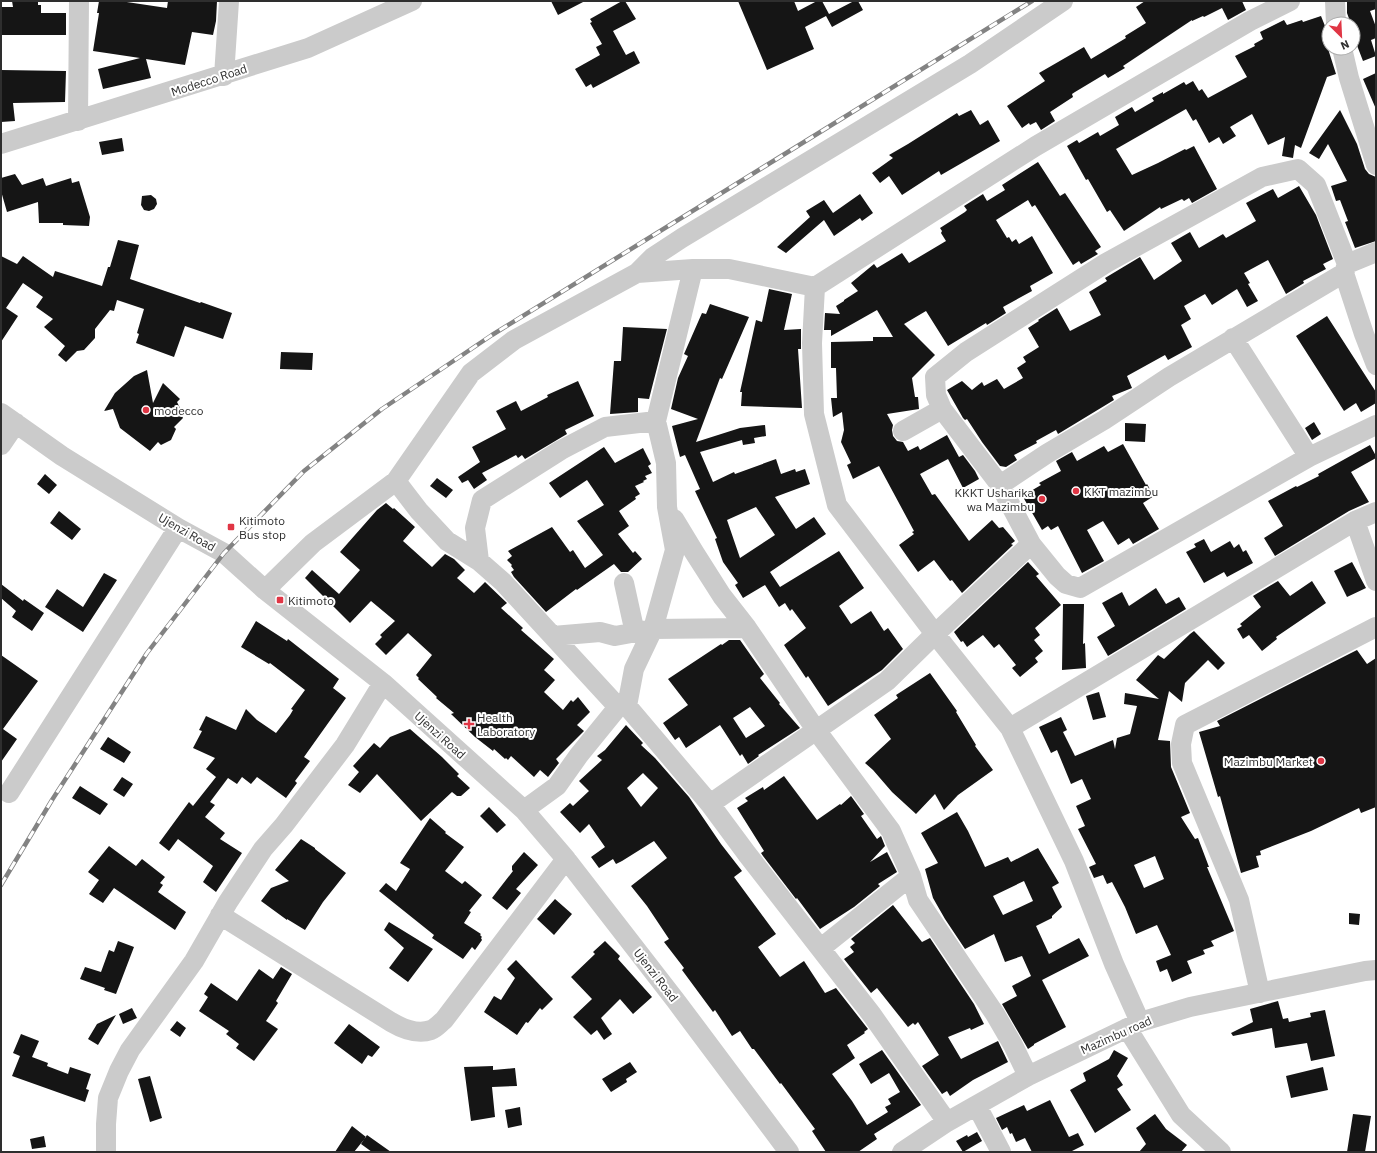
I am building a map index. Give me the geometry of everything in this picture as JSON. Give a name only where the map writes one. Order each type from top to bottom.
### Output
[{"type":"street","points":[[78,121],[79,1]]},
{"type":"street","points":[[224,76],[229,1]]},
{"type":"street","name":"Modecco Road","points":[[1,144],[224,76],[308,48],[412,1]]},
{"type":"street","points":[[265,590],[313,543],[396,481],[470,373],[514,340],[637,273],[653,257],[682,238],[963,68],[1063,1]]},
{"type":"street","points":[[637,273],[693,269],[729,269],[816,288],[1036,146],[1250,21],[1290,1]]},
{"type":"street","points":[[1335,1],[1336,16]]},
{"type":"street","points":[[1344,56],[1349,78],[1376,165]]},
{"type":"street","points":[[1376,365],[1364,334],[1346,269],[1316,185],[1298,169],[1262,176],[1106,263],[966,352],[935,376],[936,395],[942,408],[1000,485],[1031,544],[1057,576],[1066,584],[1080,588],[1309,457],[1376,425]]},
{"type":"street","points":[[1000,485],[1048,453],[1104,420],[1169,376],[1376,252]]},
{"type":"street","points":[[524,810],[557,786],[580,755],[622,706],[644,631],[675,550],[667,507],[666,463],[656,421],[693,269]]},
{"type":"street","points":[[816,288],[812,343],[814,414],[837,505],[935,634],[1010,728],[1074,861],[1114,964],[1134,1025],[1181,1114],[1221,1152]]},
{"type":"street","points":[[1233,338],[1309,457]]},
{"type":"street","points":[[903,431],[942,408]]},
{"type":"street","points":[[1,445],[8,418]]},
{"type":"street","name":"Ujenzi Road","points":[[8,418],[62,456],[178,528],[224,553],[265,590],[382,683],[524,810],[566,859],[676,1001],[789,1152]]},
{"type":"street","points":[[479,561],[475,528],[482,500],[561,450],[605,427],[656,421]]},
{"type":"street","points":[[396,481],[419,511],[447,541],[479,561],[503,582],[553,636],[622,706],[710,804],[747,854],[872,1014],[947,1122]]},
{"type":"street","points":[[667,507],[722,596],[747,628],[816,730],[891,831],[911,876],[918,900],[995,1014],[1013,1045],[1028,1076]]},
{"type":"street","points":[[1010,728],[1355,521],[1376,512]]},
{"type":"street","points":[[1355,521],[1376,580]]},
{"type":"street","points":[[9,793],[178,528]]},
{"type":"street","points":[[710,804],[886,681],[1031,544]]},
{"type":"street","points":[[624,584],[644,631]]},
{"type":"street","points":[[1260,993],[1239,900],[1182,763],[1181,744],[1185,725],[1376,627]]},
{"type":"street","points":[[553,636],[600,632],[615,636],[644,631],[747,628]]},
{"type":"street","points":[[106,1152],[108,1098],[119,1071],[130,1050],[194,961],[228,902],[263,849],[284,825],[345,745],[382,683]]},
{"type":"street","points":[[220,915],[405,1030],[418,1032],[431,1030],[444,1020],[566,859]]},
{"type":"street","points":[[821,948],[911,876]]},
{"type":"street","name":"Mazimbu road","points":[[902,1152],[947,1122],[1028,1076],[1134,1025],[1190,1007],[1376,970]]},
{"type":"street","points":[[977,1106],[1001,1152]]},
{"type":"building","points":[[12,1],[38,1],[38,5],[41,5],[41,13],[66,13],[66,35],[1,35],[1,7],[13,7]]},
{"type":"building","points":[[99,1],[120,1],[167,8],[168,1],[217,1],[216,21],[213,35],[192,32],[185,65],[146,59],[151,78],[103,89],[98,69],[140,58],[93,51],[99,13],[97,13]]},
{"type":"building","points":[[551,1],[585,1],[558,15]]},
{"type":"building","points":[[622,1],[625,1],[636,19],[613,31],[626,55],[634,51],[640,63],[593,88],[591,84],[586,87],[575,69],[600,55],[596,47],[602,44],[590,23],[592,22],[590,19]]},
{"type":"building","points":[[738,1],[794,1],[798,11],[817,1],[822,1],[829,14],[854,1],[858,1],[863,10],[832,27],[826,16],[805,27],[814,49],[767,70]]},
{"type":"building","points":[[1145,1],[1242,1],[1246,10],[1228,20],[1222,8],[1204,17],[1203,16],[1192,20],[1123,66],[1125,68],[1108,78],[1105,74],[1072,94],[1073,97],[1050,112],[1055,121],[1041,130],[1036,122],[1030,125],[1029,123],[1022,128],[1007,106],[1045,81],[1039,73],[1084,47],[1091,59],[1126,38],[1125,36],[1146,23],[1136,7]]},
{"type":"building","points":[[1347,1],[1376,1],[1376,9],[1370,11],[1376,27],[1376,38],[1371,40],[1376,56],[1363,61],[1361,56],[1361,16],[1348,16]]},
{"type":"building","points":[[1321,16],[1321,56],[1330,56],[1336,74],[1327,77],[1301,148],[1295,145],[1293,158],[1282,156],[1285,137],[1268,145],[1252,114],[1230,127],[1236,136],[1223,144],[1219,137],[1209,143],[1196,119],[1193,121],[1186,109],[1116,149],[1132,175],[1194,146],[1217,189],[1192,203],[1189,198],[1184,201],[1182,199],[1161,209],[1160,207],[1124,231],[1110,210],[1107,212],[1088,179],[1086,180],[1067,146],[1077,140],[1079,143],[1098,132],[1100,136],[1119,125],[1115,117],[1132,107],[1135,112],[1154,101],[1152,98],[1163,92],[1163,94],[1184,82],[1186,85],[1193,81],[1199,91],[1202,89],[1208,98],[1247,77],[1235,56],[1255,46],[1254,44],[1263,39],[1260,32],[1284,20],[1287,25],[1302,20],[1303,22]]},
{"type":"building","points":[[1,70],[66,71],[65,102],[13,103],[15,121],[1,122]]},
{"type":"building","points":[[1376,73],[1376,109],[1363,79]]},
{"type":"building","points":[[971,110],[980,125],[988,120],[1000,141],[941,175],[939,171],[902,195],[889,176],[880,183],[872,173],[893,158],[889,155],[957,113],[959,116]]},
{"type":"building","points":[[1340,110],[1357,144],[1365,169],[1369,174],[1376,177],[1376,241],[1355,248],[1345,222],[1348,221],[1340,200],[1336,201],[1331,186],[1347,181],[1328,144],[1319,159],[1309,153]]},
{"type":"building","points":[[122,138],[124,151],[102,155],[99,142]]},
{"type":"building","points":[[1038,162],[1060,196],[1065,193],[1101,247],[1095,251],[1098,254],[1081,264],[1079,261],[1073,265],[1035,205],[1032,207],[1028,200],[996,220],[1007,238],[1009,237],[1012,242],[1016,239],[1019,244],[1032,236],[1053,273],[1030,286],[1032,291],[1003,307],[1006,313],[948,346],[926,311],[904,324],[935,355],[912,378],[915,397],[918,397],[919,409],[887,414],[893,425],[893,436],[897,441],[903,442],[908,451],[918,446],[920,450],[947,435],[959,457],[963,455],[975,471],[979,479],[963,488],[948,459],[920,474],[932,495],[935,494],[969,541],[992,520],[999,528],[1003,527],[1015,541],[1011,544],[1013,545],[962,593],[952,580],[950,581],[934,560],[918,572],[899,545],[914,534],[912,532],[914,531],[879,466],[853,479],[847,465],[851,463],[841,442],[844,430],[842,412],[833,417],[831,398],[837,398],[836,368],[831,368],[831,342],[873,341],[873,337],[893,337],[877,310],[831,336],[831,330],[824,330],[825,313],[840,314],[836,306],[858,291],[851,283],[874,264],[877,268],[902,253],[909,263],[946,241],[940,228],[965,212],[967,210],[964,206],[983,194],[987,201],[1005,190],[1002,185]]},
{"type":"building","points":[[15,174],[22,185],[43,178],[46,186],[71,178],[72,183],[79,181],[90,217],[89,226],[63,225],[63,223],[39,223],[38,202],[7,212],[1,191],[1,178]]},
{"type":"building","points":[[1299,186],[1316,215],[1333,259],[1323,264],[1326,269],[1303,281],[1304,283],[1286,294],[1268,260],[1244,273],[1250,283],[1248,284],[1258,301],[1247,307],[1237,289],[1212,305],[1205,294],[1184,306],[1191,319],[1181,325],[1192,347],[1168,360],[1165,355],[1127,376],[1132,388],[1112,396],[1114,400],[1058,434],[1056,430],[1036,441],[1037,443],[1014,455],[1017,460],[1006,467],[1000,466],[967,419],[965,420],[963,418],[947,390],[962,381],[972,390],[982,382],[984,386],[997,379],[1004,389],[1023,378],[1017,368],[1026,362],[1023,357],[1039,347],[1028,328],[1039,321],[1038,320],[1057,308],[1070,331],[1101,315],[1089,292],[1107,281],[1105,278],[1140,257],[1154,280],[1182,261],[1171,243],[1190,232],[1199,248],[1223,234],[1226,238],[1256,221],[1246,203],[1273,189],[1278,198]]},
{"type":"building","points":[[860,194],[873,213],[862,221],[860,218],[834,236],[824,220],[786,253],[777,247],[810,217],[806,211],[824,200],[833,213]]},
{"type":"building","points":[[151,195],[156,199],[157,204],[154,209],[149,211],[144,210],[141,205],[142,196]]},
{"type":"building","points":[[118,240],[139,245],[130,279],[232,313],[223,339],[185,326],[174,357],[136,343],[139,334],[137,333],[144,309],[117,300],[114,311],[110,310],[95,329],[95,338],[84,350],[77,351],[66,362],[58,355],[65,346],[44,327],[53,319],[36,307],[43,297],[23,283],[6,308],[18,316],[1,342],[1,256],[17,264],[23,256],[53,277],[55,271],[102,286],[108,267],[110,267]]},
{"type":"building","points":[[769,289],[792,294],[784,330],[801,329],[801,349],[798,349],[802,408],[741,406],[742,392],[740,392],[756,320],[762,322]]},
{"type":"building","points":[[710,304],[749,317],[722,379],[720,378],[696,442],[740,428],[765,425],[766,436],[754,438],[755,443],[743,445],[742,440],[700,452],[713,482],[734,472],[735,474],[776,459],[781,474],[795,469],[796,472],[805,469],[810,484],[775,497],[796,529],[814,517],[826,534],[770,572],[780,587],[839,551],[864,588],[839,606],[851,624],[871,611],[884,631],[888,628],[903,649],[882,670],[828,706],[808,676],[806,678],[784,645],[806,628],[792,609],[790,611],[785,603],[779,607],[765,585],[743,598],[735,585],[738,583],[723,562],[715,539],[717,538],[695,491],[700,489],[685,455],[680,457],[672,426],[698,419],[671,409],[678,378],[688,356],[684,354],[702,313],[706,314]],"holes":[[[756,507],[775,535],[740,558],[727,520]]]},
{"type":"building","points":[[1327,316],[1376,392],[1376,403],[1361,412],[1356,403],[1344,411],[1296,336]]},
{"type":"building","points":[[623,327],[667,329],[649,399],[638,398],[638,412],[610,414],[614,361],[621,361]]},
{"type":"building","points":[[281,352],[313,353],[312,370],[280,369]]},
{"type":"building","name":"modecco","points":[[147,370],[153,403],[163,383],[180,399],[177,402],[183,418],[174,427],[176,429],[171,440],[161,445],[158,442],[150,451],[120,428],[113,409],[104,411],[115,393],[134,376]]},
{"type":"building","points":[[578,381],[594,416],[565,430],[567,434],[525,459],[522,455],[518,458],[516,455],[482,473],[487,480],[474,489],[468,480],[462,483],[458,477],[480,462],[472,447],[506,429],[496,411],[516,401],[521,411],[548,397],[547,395]]},
{"type":"building","points":[[1314,422],[1321,434],[1312,440],[1305,428]]},
{"type":"building","points":[[1125,423],[1146,424],[1145,442],[1125,441]]},
{"type":"building","points":[[1123,444],[1146,485],[1147,484],[1154,496],[1143,503],[1159,529],[1133,544],[1129,538],[1118,545],[1103,521],[1087,530],[1104,561],[1082,573],[1058,526],[1051,530],[1048,526],[1042,530],[1023,497],[1041,485],[1039,483],[1061,471],[1056,461],[1072,452],[1077,461],[1104,446],[1108,452]]},
{"type":"building","points":[[1370,445],[1376,458],[1351,472],[1369,502],[1349,511],[1275,556],[1264,538],[1283,526],[1268,501],[1319,476],[1318,474]]},
{"type":"building","points":[[604,447],[615,463],[643,448],[651,464],[648,466],[652,473],[645,476],[647,479],[643,481],[644,482],[635,486],[640,494],[635,497],[636,499],[619,511],[629,526],[618,534],[633,553],[635,551],[642,559],[628,572],[621,572],[614,564],[577,590],[576,589],[546,612],[514,577],[511,572],[514,570],[511,566],[512,565],[507,560],[512,556],[508,551],[552,527],[570,552],[573,550],[585,568],[603,555],[577,521],[604,505],[587,480],[560,498],[549,483]]},
{"type":"building","points":[[45,474],[57,485],[49,494],[37,484]]},
{"type":"building","points":[[437,478],[453,490],[446,498],[430,486]]},
{"type":"building","points":[[386,503],[393,509],[394,508],[415,527],[403,541],[432,567],[445,554],[454,559],[465,570],[457,578],[474,593],[485,582],[507,603],[501,608],[523,628],[521,630],[554,659],[544,670],[555,680],[544,692],[563,710],[571,700],[573,702],[578,697],[590,712],[577,725],[584,731],[556,759],[559,763],[548,777],[540,770],[534,777],[511,756],[508,760],[506,758],[505,759],[494,749],[493,751],[475,737],[451,714],[454,713],[436,698],[437,697],[418,679],[419,678],[416,675],[432,655],[408,633],[386,655],[375,644],[382,637],[380,635],[395,621],[371,601],[350,623],[305,578],[312,570],[339,594],[360,570],[340,552],[377,510]]},
{"type":"building","points":[[59,511],[81,529],[72,540],[50,523]]},
{"type":"building","points":[[1204,539],[1211,552],[1230,541],[1234,548],[1239,544],[1243,552],[1246,550],[1253,563],[1227,577],[1224,572],[1204,583],[1186,552],[1196,547],[1194,544]]},
{"type":"building","points":[[1028,562],[1039,574],[1036,576],[1061,605],[1035,628],[1040,635],[1034,640],[1043,651],[1035,658],[1038,662],[1020,677],[1012,668],[1016,665],[999,644],[994,648],[983,635],[967,647],[963,641],[961,642],[954,632]]},
{"type":"building","points":[[1352,562],[1366,588],[1347,597],[1334,571]]},
{"type":"building","points":[[104,573],[117,580],[83,632],[45,607],[57,589],[83,607]]},
{"type":"building","points":[[1278,581],[1290,596],[1312,581],[1326,603],[1276,637],[1277,639],[1262,651],[1249,635],[1243,639],[1237,629],[1242,626],[1240,624],[1261,607],[1253,596]]},
{"type":"building","points":[[1,584],[23,601],[24,599],[44,613],[32,631],[12,617],[16,611],[1,598]]},
{"type":"building","points":[[1156,588],[1166,604],[1179,597],[1186,609],[1108,656],[1097,637],[1115,626],[1102,603],[1122,592],[1129,606]]},
{"type":"building","points":[[1063,604],[1084,604],[1083,644],[1085,643],[1086,668],[1062,670]]},
{"type":"building","points":[[256,621],[287,641],[288,639],[339,679],[333,688],[346,698],[304,757],[310,761],[295,781],[297,783],[286,798],[257,777],[251,784],[242,777],[237,784],[228,778],[210,802],[215,805],[205,817],[225,833],[220,839],[242,853],[216,892],[203,882],[213,866],[178,839],[169,851],[159,843],[189,802],[193,806],[216,777],[206,769],[215,758],[193,748],[202,731],[199,730],[206,716],[236,730],[246,709],[257,720],[276,733],[290,715],[293,710],[291,709],[305,690],[270,663],[269,664],[241,647]]},
{"type":"building","points":[[1194,631],[1225,663],[1218,670],[1208,660],[1185,683],[1182,702],[1169,691],[1158,740],[1170,741],[1171,767],[1190,813],[1181,817],[1195,839],[1198,838],[1209,867],[1207,867],[1234,931],[1211,941],[1214,946],[1203,950],[1205,954],[1187,961],[1192,973],[1172,982],[1167,969],[1160,972],[1156,961],[1171,955],[1157,925],[1136,934],[1125,907],[1112,882],[1107,884],[1103,875],[1094,878],[1089,867],[1096,864],[1078,829],[1085,826],[1076,806],[1091,799],[1082,779],[1071,784],[1057,750],[1051,753],[1039,727],[1061,717],[1067,730],[1063,732],[1075,756],[1113,740],[1115,749],[1117,738],[1130,734],[1137,706],[1124,704],[1125,693],[1159,699],[1136,680],[1158,655],[1164,659]],"holes":[[[1155,856],[1164,879],[1144,888],[1134,865]]]},
{"type":"building","points":[[729,640],[740,640],[764,674],[760,678],[780,703],[779,704],[800,728],[758,755],[759,756],[748,764],[742,754],[740,756],[720,725],[686,748],[679,737],[675,740],[663,723],[688,705],[668,679],[721,644],[722,645]],"holes":[[[750,707],[765,726],[746,738],[733,718]]]},
{"type":"building","points":[[1357,650],[1367,664],[1376,658],[1376,807],[1361,813],[1359,808],[1311,831],[1260,851],[1261,855],[1256,856],[1259,867],[1241,873],[1220,796],[1218,797],[1199,732],[1220,726],[1217,721]]},
{"type":"building","points":[[1,655],[38,681],[3,729],[17,739],[1,762]]},
{"type":"building","points":[[930,673],[957,711],[956,712],[976,745],[975,746],[993,770],[958,795],[944,810],[935,794],[916,814],[892,792],[865,763],[891,739],[874,715],[898,698],[896,695]]},
{"type":"building","points":[[1099,692],[1106,717],[1093,720],[1086,696]]},
{"type":"building","points":[[626,725],[643,743],[641,745],[655,758],[689,797],[721,844],[742,871],[734,877],[776,934],[758,947],[780,977],[804,961],[825,993],[836,988],[868,1029],[864,1032],[865,1033],[847,1045],[855,1058],[832,1074],[852,1101],[867,1125],[888,1112],[885,1107],[891,1104],[888,1099],[900,1092],[889,1073],[871,1084],[859,1064],[882,1050],[921,1105],[874,1134],[877,1139],[858,1152],[826,1152],[812,1131],[815,1129],[781,1083],[780,1084],[754,1049],[752,1049],[740,1031],[732,1036],[715,1010],[713,1012],[682,970],[684,968],[664,942],[669,939],[647,906],[631,886],[667,858],[654,841],[616,864],[613,859],[599,868],[591,857],[605,847],[589,824],[580,833],[560,812],[570,803],[573,806],[589,791],[579,781],[602,760],[597,756],[605,750]],"holes":[[[643,773],[658,788],[641,807],[627,788]]]},
{"type":"building","points":[[410,729],[442,757],[459,774],[457,776],[470,788],[461,796],[457,796],[452,792],[421,821],[377,774],[360,793],[348,785],[359,772],[353,766],[374,743],[380,748],[390,737]]},
{"type":"building","points":[[108,737],[131,752],[124,763],[100,749]]},
{"type":"building","points":[[784,776],[817,820],[840,804],[841,805],[851,796],[864,814],[861,816],[877,839],[881,836],[885,846],[870,862],[887,852],[897,872],[878,884],[880,886],[854,907],[820,929],[763,856],[761,853],[764,851],[737,808],[748,801],[745,798],[763,787],[764,790]]},
{"type":"building","points":[[122,777],[133,784],[124,797],[113,790]]},
{"type":"building","points":[[80,786],[108,804],[100,815],[72,798]]},
{"type":"building","points":[[489,807],[506,825],[497,833],[480,816]]},
{"type":"building","points":[[957,812],[985,867],[1008,857],[1011,862],[1038,848],[1059,883],[1052,887],[1062,907],[1052,916],[1052,918],[1036,926],[1049,954],[1079,938],[1089,956],[1042,980],[1066,1027],[1034,1044],[1028,1049],[1002,1004],[1017,996],[1012,986],[1031,976],[1022,956],[1005,962],[994,934],[965,949],[933,898],[925,869],[938,863],[921,833]],"holes":[[[1024,881],[1033,901],[1003,915],[993,896]]]},
{"type":"building","points":[[430,818],[446,832],[445,833],[464,847],[445,871],[462,884],[465,881],[482,895],[469,911],[471,912],[464,923],[481,934],[482,940],[475,950],[472,947],[463,959],[432,938],[434,935],[379,891],[386,883],[396,891],[410,869],[400,863]]},
{"type":"building","points":[[301,839],[315,848],[346,873],[323,902],[305,930],[287,920],[261,901],[271,888],[289,881],[275,870]]},
{"type":"building","points":[[109,846],[136,866],[142,859],[165,877],[160,883],[163,885],[158,892],[186,912],[175,930],[114,888],[103,903],[89,894],[99,880],[88,872]]},
{"type":"building","points":[[524,852],[538,865],[516,889],[521,893],[507,910],[492,898],[513,871],[512,866]]},
{"type":"building","points":[[555,899],[572,914],[554,935],[537,919]]},
{"type":"building","points":[[893,905],[922,942],[930,938],[974,1004],[984,1024],[971,1030],[970,1028],[948,1037],[961,1059],[998,1041],[1008,1062],[973,1080],[950,1096],[947,1091],[942,1094],[922,1066],[939,1055],[918,1022],[915,1025],[913,1023],[908,1027],[877,988],[871,993],[844,959],[854,952],[850,947],[855,943],[851,939]]},
{"type":"building","points":[[1349,913],[1360,914],[1359,925],[1349,924]]},
{"type":"building","points":[[389,922],[433,949],[408,982],[389,968],[404,948],[384,930]]},
{"type":"building","points":[[118,941],[134,947],[116,994],[104,990],[105,988],[80,979],[85,967],[101,972],[109,950],[114,952]]},
{"type":"building","points":[[605,941],[620,956],[618,959],[652,997],[633,1014],[620,999],[601,1018],[612,1034],[604,1040],[597,1030],[591,1035],[573,1017],[592,999],[571,977],[595,954],[593,952]]},
{"type":"building","points":[[516,960],[553,999],[542,1010],[540,1008],[528,1023],[526,1022],[517,1035],[484,1012],[494,996],[501,1000],[515,978],[507,969]]},
{"type":"building","points":[[281,967],[292,974],[276,1001],[278,1003],[266,1021],[278,1029],[254,1061],[236,1048],[239,1044],[226,1034],[229,1031],[199,1011],[208,997],[204,994],[211,983],[237,1001],[259,969],[273,979]]},
{"type":"building","points":[[1278,1001],[1283,1019],[1288,1018],[1289,1022],[1311,1017],[1310,1013],[1325,1010],[1335,1056],[1311,1061],[1307,1043],[1275,1048],[1272,1028],[1233,1036],[1231,1033],[1253,1022],[1250,1009]]},
{"type":"building","points":[[132,1008],[137,1018],[123,1024],[119,1014]]},
{"type":"building","points":[[116,1015],[98,1045],[88,1039],[97,1024]]},
{"type":"building","points":[[177,1021],[186,1028],[180,1037],[170,1030]]},
{"type":"building","points":[[349,1024],[380,1047],[372,1057],[368,1055],[362,1064],[334,1043]]},
{"type":"building","points":[[21,1034],[39,1041],[32,1057],[48,1063],[47,1066],[68,1074],[70,1067],[91,1074],[86,1089],[89,1090],[85,1102],[12,1076],[20,1056],[13,1053]]},
{"type":"building","points":[[1114,1050],[1128,1058],[1117,1076],[1123,1085],[1117,1089],[1131,1110],[1095,1133],[1070,1090],[1086,1081],[1083,1073],[1109,1059]]},
{"type":"building","points":[[630,1062],[637,1072],[626,1079],[627,1082],[611,1092],[602,1079]]},
{"type":"building","points":[[493,1066],[493,1070],[515,1068],[517,1086],[492,1087],[495,1117],[471,1121],[464,1067]]},
{"type":"building","points":[[1323,1067],[1328,1090],[1291,1098],[1286,1076]]},
{"type":"building","points":[[150,1076],[162,1118],[150,1122],[138,1079]]},
{"type":"building","points":[[1050,1100],[1069,1137],[1078,1133],[1084,1145],[1070,1152],[1032,1152],[1025,1138],[1016,1142],[1012,1133],[1010,1134],[1007,1127],[1002,1130],[996,1118],[1024,1105],[1027,1111]]},
{"type":"building","points":[[520,1107],[522,1125],[508,1128],[505,1110]]},
{"type":"building","points":[[1155,1114],[1166,1129],[1187,1145],[1181,1152],[1139,1152],[1146,1144],[1136,1128]]},
{"type":"building","points":[[1353,1114],[1371,1116],[1365,1152],[1347,1152]]},
{"type":"building","points":[[352,1126],[366,1137],[354,1152],[335,1152]]},
{"type":"building","points":[[977,1132],[982,1141],[963,1152],[956,1141]]},
{"type":"building","points":[[367,1135],[391,1152],[372,1152],[361,1144]]},
{"type":"building","points":[[44,1136],[46,1147],[32,1149],[30,1139]]},
{"type":"railway","points":[[1,885],[52,800],[147,653],[224,553],[304,471],[382,409],[492,335],[1032,1]]},
{"type":"place","name":"modecco","points":[[146,410]]},
{"type":"place","name":"KKT mazimbu","points":[[1076,491]]},
{"type":"place","name":"KKKT Usharika wa Mazimbu","points":[[1042,499]]},
{"type":"place","name":"Kitimoto Bus stop","points":[[231,527]]},
{"type":"place","name":"Kitimoto","points":[[280,600]]},
{"type":"place","name":"Health Laboratory","points":[[469,724]]},
{"type":"place","name":"Mazimbu Market","points":[[1321,761]]}]
